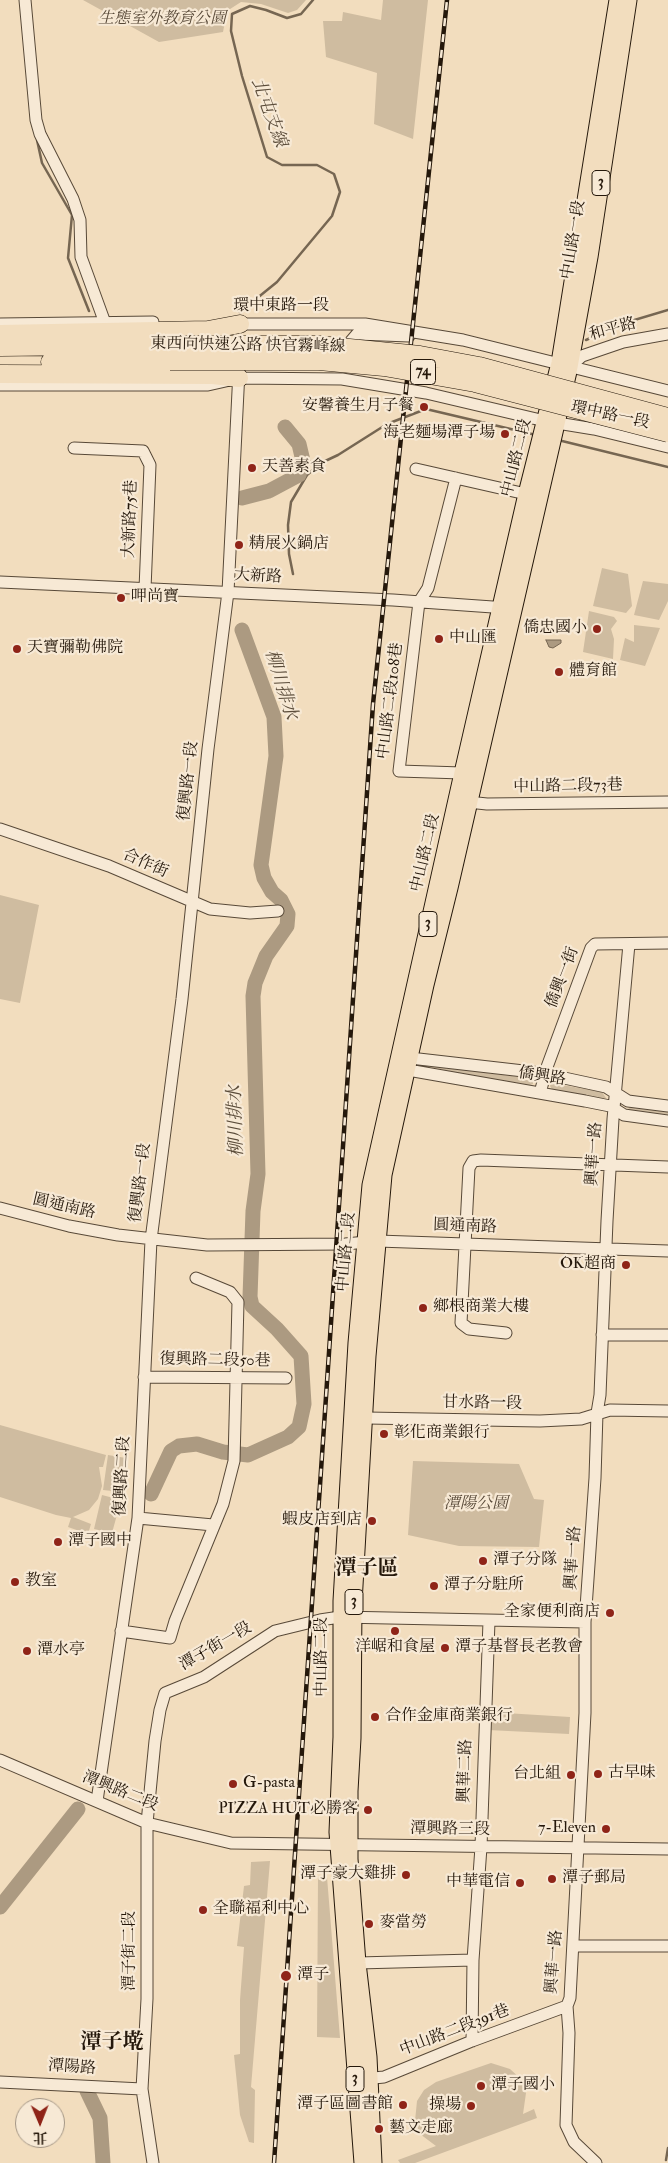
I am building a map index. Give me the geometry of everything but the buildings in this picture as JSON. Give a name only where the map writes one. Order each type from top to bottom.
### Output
[{"type":"highway","points":[[0,334],[208,330],[240,324]]},
{"type":"highway","name":"東西向快速公路 快官霧峰線","points":[[0,347],[286,344],[386,350],[479,366],[668,417]]},
{"type":"highway","name":"東西向快速公路 快官霧峰線","points":[[0,362],[319,361],[384,366],[475,383],[668,433]]},
{"type":"highway","points":[[0,374],[213,375],[239,378]]},
{"type":"main road","name":"中山路一段","points":[[565,365],[617,0]]},
{"type":"main road","name":"中山路一段","points":[[565,365],[590,257],[629,0]]},
{"type":"main road","name":"中山路二段","points":[[374,2163],[362,2079],[344,1844],[341,1737],[356,1343],[371,1242],[384,1175],[468,802],[507,608],[565,365]]},
{"type":"main road","name":"中山路二段","points":[[347,1617],[366,1418],[371,1242],[370,1185],[462,773],[507,608],[526,494],[551,421]]},
{"type":"main road","name":"中山路二段","points":[[344,1844],[358,1963],[362,2079],[362,2163]]},
{"type":"street","points":[[26,0],[36,120],[40,134],[75,204],[80,220],[79,247],[81,257],[105,323]]},
{"type":"street","name":"環中東路一段","points":[[0,324],[365,324],[463,340],[565,365]]},
{"type":"street","name":"復興路一段","points":[[151,1240],[182,999],[228,592],[240,324]]},
{"type":"street","name":"和平路","points":[[565,365],[582,356],[623,342],[668,334]]},
{"type":"street","points":[[360,381],[351,373],[351,341],[354,336],[395,337],[426,335]]},
{"type":"street","points":[[565,365],[668,391]]},
{"type":"street","points":[[0,385],[208,384],[239,378],[342,379],[426,393],[551,421]]},
{"type":"street","name":"環中路一段","points":[[551,421],[668,447]]},
{"type":"street","name":"大新路75巷","points":[[74,448],[143,451],[150,465],[145,589]]},
{"type":"street","points":[[416,469],[526,494]]},
{"type":"street","points":[[419,602],[428,588],[456,478]]},
{"type":"street","name":"大新路","points":[[0,582],[228,592],[507,608]]},
{"type":"street","name":"中山路二段108巷","points":[[419,602],[399,771],[462,773]]},
{"type":"street","name":"中山路二段73巷","points":[[468,802],[487,804],[668,802]]},
{"type":"street","name":"合作街","points":[[0,829],[109,866],[210,909],[250,912],[278,910]]},
{"type":"street","name":"僑興一街","points":[[540,1093],[545,1074],[591,948],[595,944],[668,943]]},
{"type":"street","name":"興華一路","points":[[596,2163],[574,2142],[566,2125],[567,2006],[570,1998],[586,1704],[585,1622],[595,1486],[597,1413],[600,1395],[610,1164],[629,944]]},
{"type":"street","name":"僑興路","points":[[409,1064],[545,1074],[606,1087],[628,1101],[668,1106]]},
{"type":"street","name":"僑興路","points":[[409,1064],[540,1093],[585,1100],[614,1108],[624,1115],[668,1121]]},
{"type":"street","points":[[506,1333],[469,1329],[461,1323],[469,1168],[473,1161],[668,1167]]},
{"type":"street","name":"圓通南路","points":[[0,1208],[69,1226],[151,1240],[207,1245],[371,1242],[464,1243],[668,1251]]},
{"type":"street","name":"復興路二段","points":[[97,1801],[138,1518],[151,1240]]},
{"type":"street","points":[[121,1631],[170,1638],[213,1524],[223,1504],[234,1461],[238,1377],[238,1302],[230,1292],[196,1278]]},
{"type":"street","points":[[602,1335],[668,1335]]},
{"type":"street","name":"復興路二段50巷","points":[[144,1377],[286,1378]]},
{"type":"street","name":"甘水路一段","points":[[366,1418],[540,1421],[581,1420],[610,1410],[668,1411]]},
{"type":"street","points":[[138,1518],[213,1524]]},
{"type":"street","points":[[347,1617],[585,1622]]},
{"type":"street","name":"潭子街一段","points":[[147,1823],[154,1741],[165,1693],[204,1676],[275,1631],[347,1617]]},
{"type":"street","name":"興華二路","points":[[472,2041],[473,1960],[480,1846],[489,1621]]},
{"type":"street","name":"潭興路二段","points":[[0,1760],[147,1823],[231,1843]]},
{"type":"street","name":"潭子街二段","points":[[147,1823],[147,1998],[143,2084],[153,2163]]},
{"type":"street","name":"潭興路三段","points":[[231,1843],[668,1849]]},
{"type":"street","points":[[573,1946],[668,1946]]},
{"type":"street","points":[[358,1963],[473,1960]]},
{"type":"street","name":"中山路二段391巷","points":[[362,2079],[384,2077],[472,2041],[567,2006]]},
{"type":"street","name":"潭陽路","points":[[0,2082],[143,2084]]},
{"type":"green space","name":"生態室外教育公園","points":[[83,0],[306,0],[297,10],[288,13],[261,4],[241,2],[227,11],[223,32],[159,42]]},
{"type":"green space","points":[[383,0],[428,0],[413,139],[374,124],[377,73],[326,57],[323,21],[342,21],[343,12],[381,20]]},
{"type":"green space","points":[[602,568],[628,574],[632,606],[626,613],[593,606]]},
{"type":"green space","points":[[643,581],[668,584],[668,601],[659,620],[634,615]]},
{"type":"green space","points":[[589,611],[614,617],[617,621],[611,629],[614,639],[613,659],[583,652]]},
{"type":"green space","points":[[634,625],[660,628],[645,666],[620,660],[625,638],[634,642]]},
{"type":"green space","points":[[0,895],[39,905],[20,1003],[0,999]]},
{"type":"green space","points":[[421,1065],[528,1078],[533,1079],[533,1084],[468,1075]]},
{"type":"green space","points":[[551,1083],[602,1092],[606,1098],[601,1099],[552,1089]]},
{"type":"green space","points":[[629,1107],[668,1111],[668,1115],[628,1110]]},
{"type":"green space","points":[[0,1425],[106,1455],[103,1467],[99,1467],[102,1486],[98,1499],[89,1510],[73,1517],[91,1524],[88,1534],[68,1527],[71,1518],[0,1497]]},
{"type":"green space","points":[[108,1455],[126,1458],[122,1492],[103,1490]]},
{"type":"green space","name":"潭陽公園","points":[[413,1461],[519,1464],[534,1499],[544,1500],[539,1547],[459,1546],[408,1535]]},
{"type":"green space","points":[[102,1495],[121,1500],[112,1533],[94,1529]]},
{"type":"green space","points":[[489,1712],[570,1717],[569,1734],[488,1730]]},
{"type":"green space","points":[[270,1861],[251,2087],[255,2090],[254,2143],[249,2142],[240,2115],[234,2055],[240,2054],[240,2000],[244,1947],[237,1946],[244,1886],[250,1885],[251,1862]]},
{"type":"green space","points":[[318,1877],[327,1877],[340,2038],[317,2037]]},
{"type":"green space","points":[[491,2063],[510,2069],[521,2079],[526,2093],[523,2114],[534,2109],[537,2118],[415,2163],[400,2163],[398,2160],[436,2146],[420,2134],[415,2121],[417,2101],[424,2090],[436,2082]]},
{"type":"shaded area","points":[[546,640],[561,640],[561,643],[553,648],[549,647]]},
{"type":"waterway","name":"北屯支線","points":[[240,312],[277,282],[332,216],[340,192],[334,174],[317,165],[282,165],[267,157],[242,76],[231,31],[232,14],[250,6],[287,18],[301,14],[313,0]]},
{"type":"waterway","points":[[37,140],[42,163],[72,215],[68,258],[89,311]]},
{"type":"waterway","points":[[586,340],[621,324],[668,310]]},
{"type":"waterway","points":[[293,574],[289,554],[288,525],[291,502],[307,475],[321,463],[338,455],[387,424],[426,409],[536,435]]},
{"type":"waterway","name":"柳川排水","points":[[242,498],[269,491],[299,475],[303,461],[299,444],[285,427]]},
{"type":"waterway","points":[[558,440],[668,467]]},
{"type":"waterway","name":"柳川排水","points":[[151,1494],[171,1451],[179,1446],[197,1444],[223,1452],[248,1455],[288,1437],[299,1427],[304,1404],[301,1356],[277,1329],[252,1306],[250,1297],[253,1211],[258,1174],[253,996],[255,983],[266,956],[287,926],[288,914],[281,900],[272,892],[264,878],[261,865],[276,756],[274,717],[242,630]]},
{"type":"waterway","name":"柳川排水","points":[[0,1907],[78,1809]]},
{"type":"waterway","name":"柳川排水","points":[[87,2091],[100,2118],[103,2163]]},
{"type":"waterway","points":[[666,2160],[668,2148]]},
{"type":"railway","points":[[274,2163],[373,704],[447,0]]},
{"type":"place","name":"安馨養生月子餐","points":[[424,407]]},
{"type":"place","name":"海老麵場潭子場","points":[[505,434]]},
{"type":"place","name":"天善素食","points":[[252,468]]},
{"type":"place","name":"精展火鍋店","points":[[239,545]]},
{"type":"place","name":"呷尚寶","points":[[121,598]]},
{"type":"place","name":"僑忠國小","points":[[597,629]]},
{"type":"place","name":"中山匯","points":[[439,639]]},
{"type":"place","name":"天寶彌勒佛院","points":[[17,649]]},
{"type":"place","name":"體育館","points":[[559,672]]},
{"type":"place","name":"OK超商","points":[[626,1265]]},
{"type":"place","name":"鄉根商業大樓","points":[[423,1308]]},
{"type":"place","name":"彰化商業銀行","points":[[384,1434]]},
{"type":"place","name":"蝦皮店到店","points":[[372,1521]]},
{"type":"place","name":"潭子國中","points":[[58,1542]]},
{"type":"place","name":"潭子分隊","points":[[483,1561]]},
{"type":"place","name":"教室","points":[[15,1582]]},
{"type":"place","name":"潭子分駐所","points":[[434,1586]]},
{"type":"place","name":"全家便利商店","points":[[610,1613]]},
{"type":"place","name":"洋崌和食屋","points":[[395,1631]]},
{"type":"place","name":"潭子基督長老教會","points":[[445,1648]]},
{"type":"place","name":"潭水亭","points":[[27,1651]]},
{"type":"place","name":"合作金庫商業銀行","points":[[375,1717]]},
{"type":"place","name":"古早味","points":[[598,1774]]},
{"type":"place","name":"台北組","points":[[571,1775]]},
{"type":"place","name":"G-pasta","points":[[233,1784]]},
{"type":"place","name":"PIZZA HUT必勝客","points":[[368,1810]]},
{"type":"place","name":"7-Eleven","points":[[606,1829]]},
{"type":"place","name":"潭子豪大雞排","points":[[406,1875]]},
{"type":"place","name":"潭子郵局","points":[[552,1879]]},
{"type":"place","name":"中華電信","points":[[520,1883]]},
{"type":"place","name":"全聯福利中心","points":[[203,1910]]},
{"type":"place","name":"麥當勞","points":[[369,1924]]},
{"type":"place","name":"潭子","points":[[286,1976]]},
{"type":"place","name":"潭子國小","points":[[481,2086]]},
{"type":"place","name":"潭子區圖書館","points":[[403,2105]]},
{"type":"place","name":"操場","points":[[471,2106]]},
{"type":"place","name":"藝文走廊","points":[[379,2129]]},
{"type":"district","name":"潭子區","points":[[367,1569]]},
{"type":"district","name":"潭子墘","points":[[112,2043]]}]
